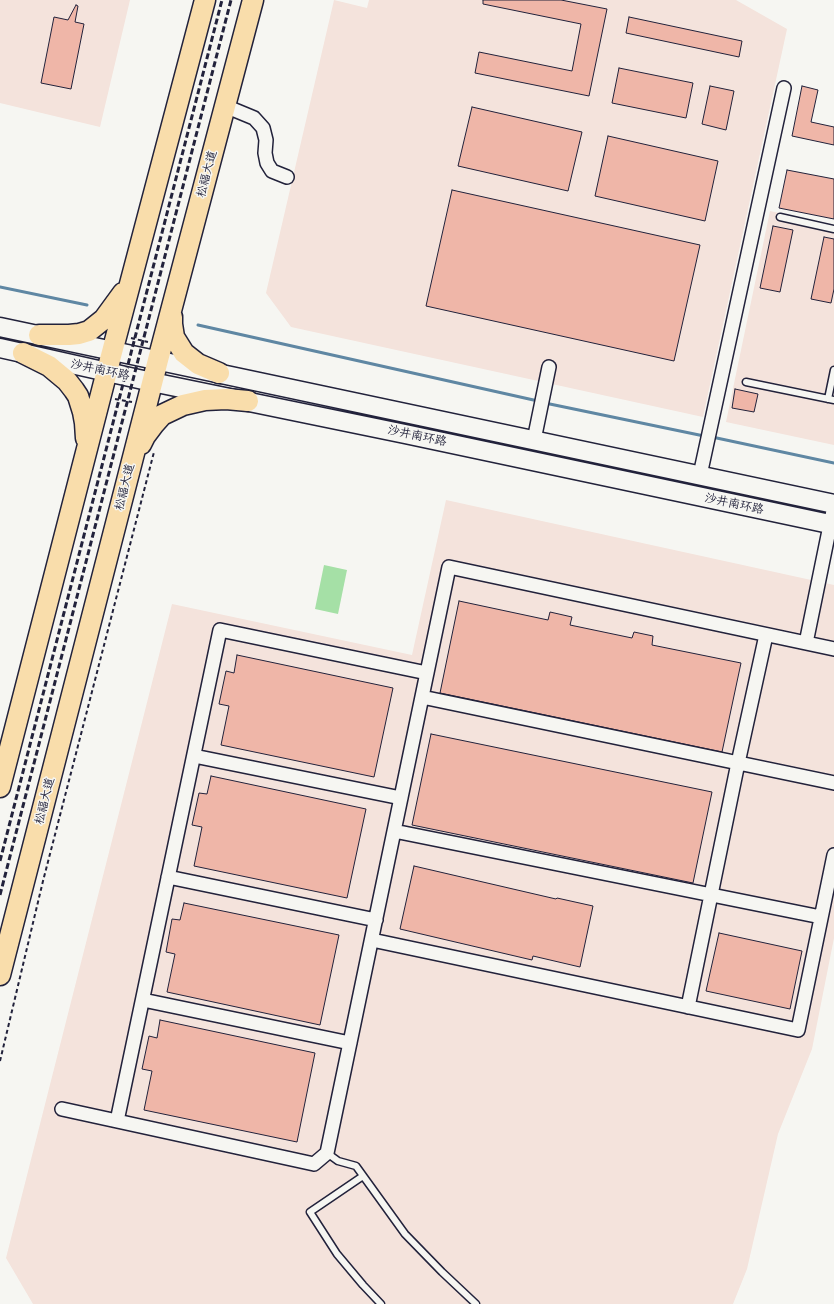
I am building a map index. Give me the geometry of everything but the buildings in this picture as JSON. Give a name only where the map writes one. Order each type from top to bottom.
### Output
[{"type":"main road","points":[[0,788],[107,371],[205,0]]},
{"type":"main road","name":"松福大道","points":[[0,975],[152,382],[155,351],[174,301],[253,0]]},
{"type":"main road","points":[[40,335],[68,336],[89,331],[96,327],[118,302],[133,273]]},
{"type":"main road","points":[[174,301],[172,324],[174,337],[178,345],[184,353],[198,364],[219,373]]},
{"type":"main road","name":"沙井南环路","points":[[0,327],[113,350],[155,351],[219,373],[700,475],[834,505]]},
{"type":"main road","name":"沙井南环路","points":[[0,348],[152,382],[412,435],[832,525]]},
{"type":"main road","points":[[23,353],[49,366],[67,381],[74,390],[80,401],[85,423],[87,449]]},
{"type":"main road","points":[[131,464],[145,436],[162,415],[171,410],[182,405],[205,400],[226,399],[248,402]]},
{"type":"street","points":[[700,475],[784,88]]},
{"type":"street","points":[[225,106],[254,118],[263,128],[266,140],[265,153],[267,163],[272,171],[287,178]]},
{"type":"street","points":[[534,440],[549,367]]},
{"type":"street","points":[[806,644],[832,525],[834,505]]},
{"type":"street","points":[[62,1109],[314,1164],[327,1153],[449,567],[834,650]]},
{"type":"street","points":[[118,1121],[220,630],[427,674]]},
{"type":"street","points":[[688,1007],[766,635]]},
{"type":"street","points":[[422,697],[834,783]]},
{"type":"street","points":[[194,756],[401,798]]},
{"type":"street","points":[[394,831],[821,917]]},
{"type":"street","points":[[372,940],[798,1030],[834,855]]},
{"type":"street","points":[[168,877],[376,920]]},
{"type":"street","points":[[143,1000],[350,1043]]},
{"type":"lane","points":[[780,217],[834,229]]},
{"type":"lane","points":[[746,382],[831,399],[834,370]]},
{"type":"lane","points":[[327,1153],[338,1161],[356,1166],[405,1234],[476,1304]]},
{"type":"lane","points":[[363,1176],[310,1212],[337,1254],[381,1304]]},
{"type":"path","points":[[131,338],[155,351]]},
{"type":"path","points":[[112,398],[137,404]]},
{"type":"path","points":[[0,1061],[43,881],[122,572],[155,450]]},
{"type":"shaded area","points":[[0,0],[130,0],[100,127],[0,103]]},
{"type":"shaded area","points":[[334,0],[367,8],[369,0],[736,0],[787,29],[703,417],[291,327],[266,293]]},
{"type":"shaded area","points":[[770,211],[834,225],[834,445],[726,422]]},
{"type":"shaded area","points":[[446,500],[834,585],[834,938],[812,1049],[778,1134],[747,1269],[733,1304],[33,1304],[6,1258],[172,604],[412,655]]},
{"type":"green space","points":[[324,565],[347,570],[338,614],[315,609]]},
{"type":"waterway","points":[[0,287],[87,305]]},
{"type":"waterway","points":[[198,325],[538,401]]},
{"type":"waterway","points":[[545,403],[704,436]]},
{"type":"waterway","points":[[712,437],[834,463]]},
{"type":"railway","points":[[0,861],[222,0]]},
{"type":"railway","points":[[0,895],[231,0]]}]
